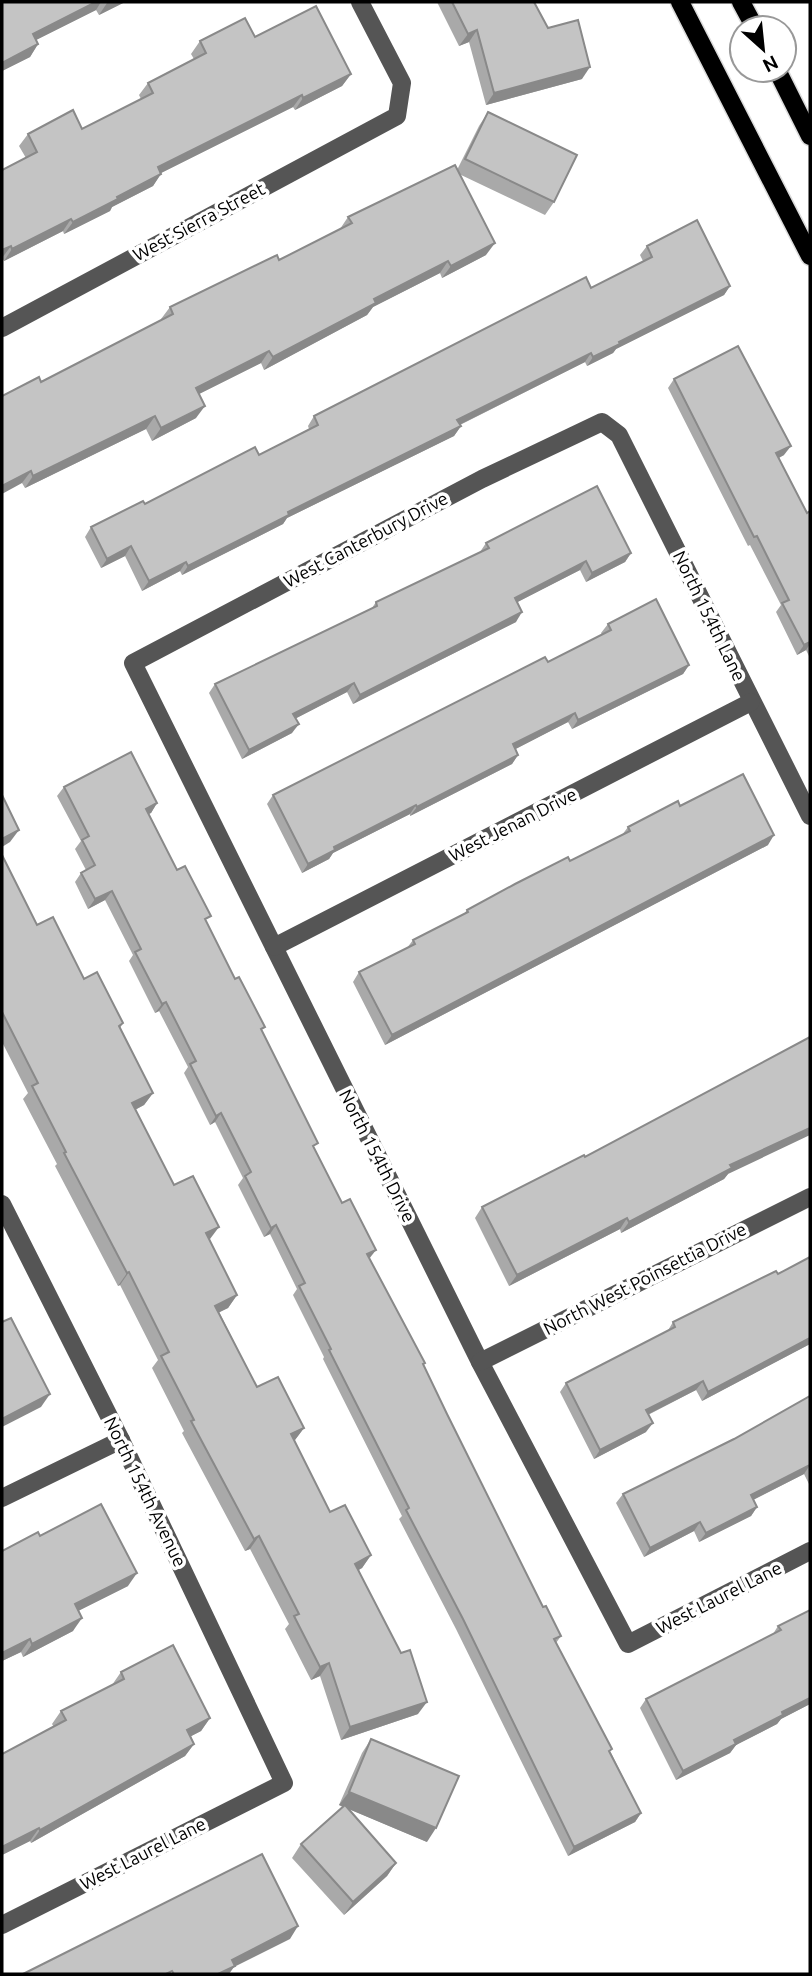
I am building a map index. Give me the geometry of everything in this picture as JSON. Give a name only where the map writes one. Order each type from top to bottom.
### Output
[{"type":"main road","points":[[680,2],[810,256]]},
{"type":"main road","points":[[783,84],[810,136]]},
{"type":"street","name":"West Sierra Street","points":[[2,328],[397,116],[402,83],[360,2]]},
{"type":"street","name":"West Canterbury Drive","points":[[133,663],[482,479],[601,422]]},
{"type":"street","name":"North 154th Lane","points":[[601,422],[619,435],[810,816]]},
{"type":"street","name":"North 154th Drive","points":[[133,663],[480,1362],[628,1644]]},
{"type":"street","name":"West Jenan Drive","points":[[274,947],[751,702]]},
{"type":"street","name":"North West Poinsettia Drive","points":[[480,1362],[810,1196]]},
{"type":"street","name":"North 154th Avenue","points":[[2,1204],[121,1440],[284,1783]]},
{"type":"street","points":[[2,1498],[121,1440]]},
{"type":"street","name":"West Laurel Lane","points":[[628,1644],[810,1550]]},
{"type":"street","name":"West Laurel Lane","points":[[2,1925],[284,1783]]},
{"type":"building","points":[[2,2],[96,2],[33,34],[38,44],[2,63]]},
{"type":"building","points":[[452,2],[534,2],[548,28],[578,20],[590,67],[494,93],[477,30],[468,34]]},
{"type":"building","points":[[316,6],[351,74],[303,98],[302,95],[158,167],[161,174],[73,222],[71,219],[12,249],[11,246],[2,250],[2,170],[37,152],[28,134],[73,110],[82,129],[153,93],[148,83],[206,53],[200,41],[245,18],[255,37]]},
{"type":"building","points":[[488,112],[577,155],[554,202],[465,159]]},
{"type":"building","points":[[455,165],[495,243],[451,266],[448,261],[374,299],[376,303],[273,357],[269,351],[196,388],[205,406],[161,428],[155,416],[33,476],[31,471],[2,486],[2,396],[39,377],[41,382],[173,314],[170,307],[277,255],[279,260],[352,223],[348,217]]},
{"type":"building","points":[[697,220],[730,286],[619,342],[620,344],[593,357],[591,353],[457,420],[461,426],[288,512],[289,515],[188,566],[186,562],[149,581],[131,546],[107,559],[91,527],[143,501],[145,504],[255,447],[259,455],[318,425],[314,416],[586,277],[591,288],[652,257],[647,246]]},
{"type":"building","points":[[738,346],[791,446],[776,453],[807,513],[810,511],[810,642],[804,645],[782,603],[789,600],[674,379]]},
{"type":"building","points":[[597,486],[631,553],[592,573],[586,561],[515,598],[522,612],[360,695],[354,683],[293,714],[299,724],[249,750],[215,684],[377,606],[376,602],[489,548],[486,543]]},
{"type":"building","points":[[656,599],[689,665],[578,720],[575,713],[513,744],[518,755],[334,847],[335,850],[308,864],[273,795],[545,657],[548,662],[611,630],[608,624]]},
{"type":"building","points":[[131,752],[157,803],[146,809],[177,870],[185,866],[211,916],[205,919],[235,979],[239,977],[265,1027],[261,1029],[318,1143],[313,1146],[342,1203],[350,1199],[376,1250],[367,1254],[425,1363],[423,1364],[447,1414],[543,1607],[546,1606],[561,1636],[554,1639],[612,1749],[609,1751],[641,1813],[574,1847],[329,1350],[331,1349],[299,1286],[305,1283],[276,1225],[271,1228],[245,1176],[251,1172],[221,1113],[216,1116],[190,1064],[196,1061],[166,1002],[162,1004],[135,952],[141,949],[112,891],[95,899],[81,873],[95,865],[82,840],[89,836],[64,787]]},
{"type":"building","points":[[743,774],[774,835],[392,1035],[359,972],[415,944],[413,940],[515,884],[568,857],[570,861],[630,831],[628,827],[678,801],[680,806]]},
{"type":"building","points":[[2,795],[19,830],[2,839]]},
{"type":"building","points":[[2,855],[37,925],[53,917],[84,979],[97,972],[123,1023],[119,1026],[153,1093],[132,1103],[174,1185],[193,1176],[219,1227],[206,1233],[237,1295],[215,1306],[257,1387],[278,1377],[304,1428],[291,1434],[330,1512],[345,1505],[371,1555],[355,1564],[401,1653],[410,1650],[427,1702],[350,1727],[329,1663],[320,1667],[294,1616],[299,1614],[259,1536],[254,1539],[191,1421],[194,1420],[161,1356],[169,1352],[64,1153],[66,1152],[32,1086],[38,1083],[2,1012]]},
{"type":"building","points":[[810,1037],[810,1128],[730,1165],[732,1168],[629,1222],[627,1218],[517,1275],[482,1207],[584,1155],[585,1157]]},
{"type":"building","points":[[810,1257],[810,1338],[708,1392],[703,1381],[646,1410],[653,1423],[600,1450],[566,1383],[675,1327],[673,1322]]},
{"type":"building","points":[[11,1318],[50,1394],[2,1419],[2,1322]]},
{"type":"building","points":[[810,1396],[810,1465],[751,1495],[757,1507],[706,1533],[700,1522],[650,1548],[623,1494],[734,1439]]},
{"type":"building","points":[[101,1504],[137,1573],[75,1604],[82,1618],[32,1644],[30,1639],[2,1653],[2,1551],[38,1532],[40,1536]]},
{"type":"building","points":[[810,1610],[810,1698],[734,1740],[736,1744],[683,1771],[646,1699],[781,1630],[778,1626]]},
{"type":"building","points":[[173,1645],[210,1718],[187,1730],[194,1744],[40,1830],[39,1828],[2,1847],[2,1754],[66,1720],[61,1711],[124,1679],[121,1672]]},
{"type":"building","points":[[371,1739],[459,1776],[436,1828],[349,1792]]},
{"type":"building","points":[[345,1805],[396,1863],[353,1902],[301,1844]]},
{"type":"building","points":[[262,1854],[298,1926],[232,1960],[235,1966],[218,1974],[174,1974],[172,1971],[166,1974],[23,1974]]}]
